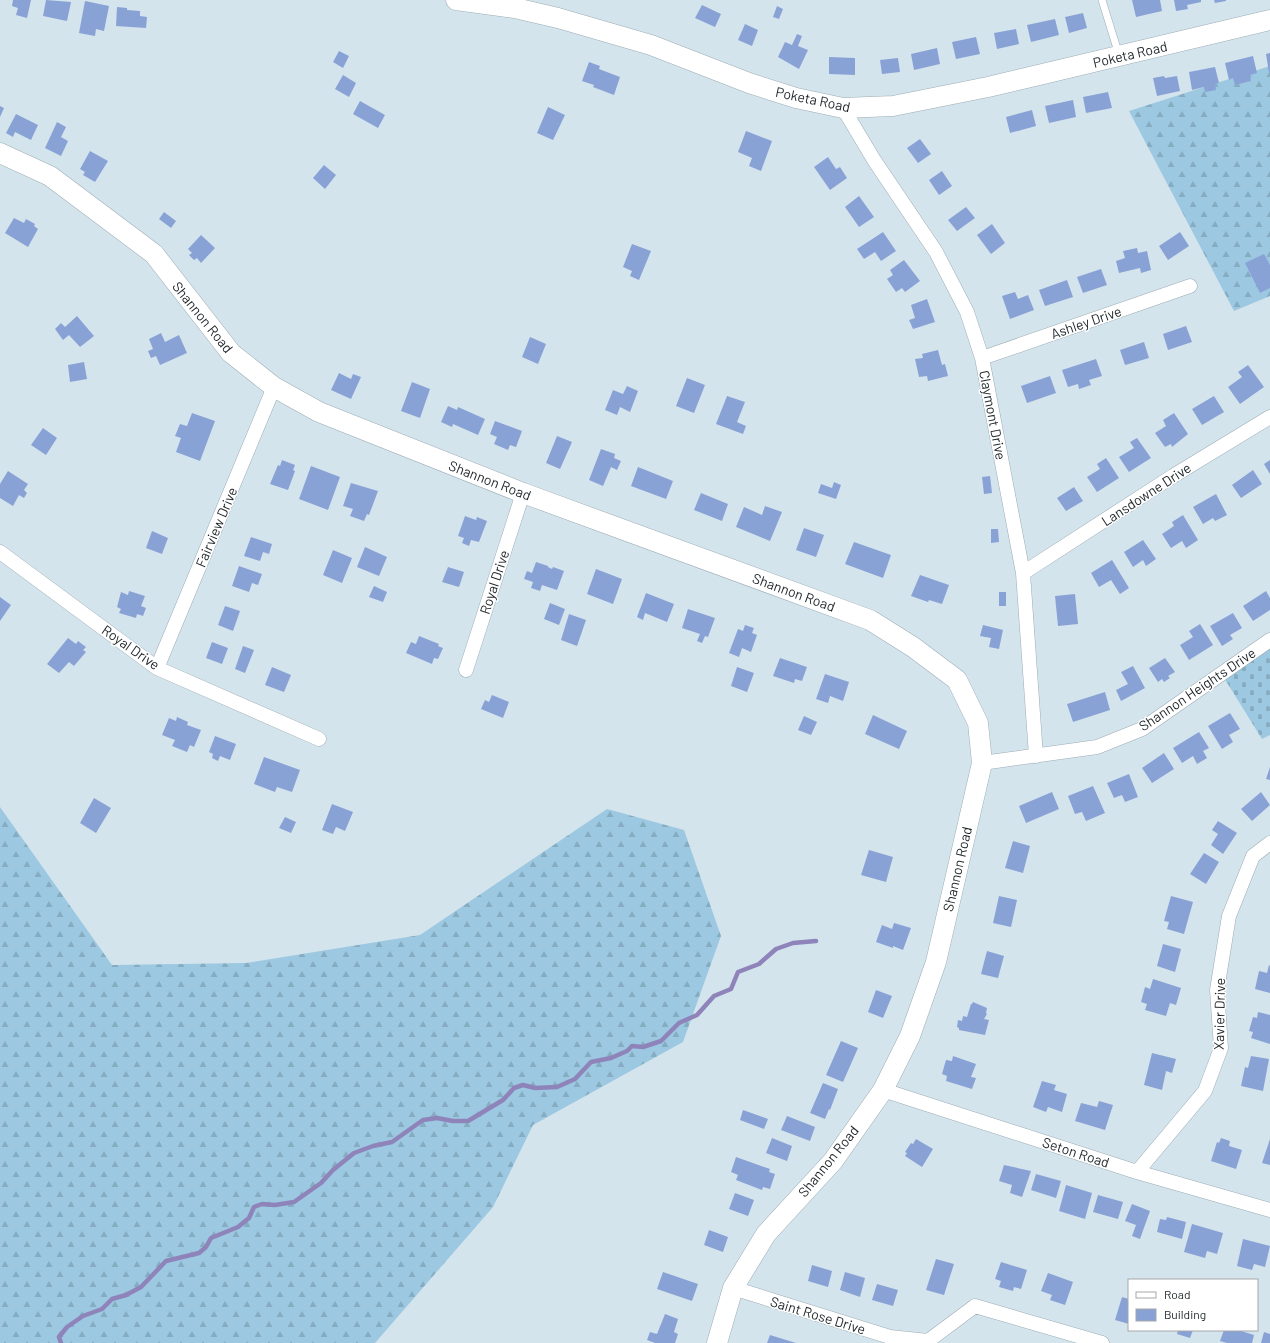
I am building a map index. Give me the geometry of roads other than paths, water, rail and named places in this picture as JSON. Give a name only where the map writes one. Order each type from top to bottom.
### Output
[{"type":"street","name":"Poketa Road","points":[[456,0],[515,8],[558,18],[652,45],[749,83],[783,94],[843,108],[893,106],[1120,57],[1270,20]]},
{"type":"street","name":"Claymont Drive","points":[[843,108],[874,160],[936,252],[967,312],[982,358],[1023,573],[1036,756]]},
{"type":"street","name":"Shannon Road","points":[[0,153],[50,176],[154,254],[230,353],[274,387],[319,412],[523,493],[870,620],[913,647],[957,680],[978,723],[982,763],[936,962],[910,1036],[883,1090],[833,1160],[766,1234],[732,1288],[717,1343]]},
{"type":"street","name":"Ashley Drive","points":[[982,358],[1190,286]]},
{"type":"street","name":"Fairview Drive","points":[[157,668],[274,387]]},
{"type":"street","name":"Lansdowne Drive","points":[[1023,573],[1173,476],[1270,417]]},
{"type":"street","name":"Royal Drive","points":[[466,670],[523,493]]},
{"type":"street","name":"Royal Drive","points":[[0,552],[157,668],[318,739]]},
{"type":"street","name":"Shannon Heights Drive","points":[[982,763],[1097,747],[1142,728],[1270,640]]},
{"type":"street","name":"Xavier Drive","points":[[1137,1172],[1205,1090],[1221,1048],[1217,990],[1229,916],[1253,856],[1270,844]]},
{"type":"street","name":"Seton Road","points":[[883,1090],[1137,1172],[1270,1210]]},
{"type":"street","name":"Saint Rose Drive","points":[[732,1288],[890,1338],[928,1341],[975,1306],[1102,1343]]},
{"type":"lane","points":[[1102,0],[1120,57]]},
{"type":"waterway","points":[[61,1343],[59,1337],[67,1327],[83,1316],[102,1309],[112,1299],[126,1295],[141,1287],[166,1261],[199,1253],[206,1247],[211,1238],[238,1227],[249,1218],[254,1207],[262,1204],[275,1205],[294,1202],[321,1183],[333,1170],[354,1153],[373,1146],[392,1142],[423,1120],[437,1118],[453,1121],[468,1121],[503,1100],[514,1088],[523,1085],[535,1088],[557,1087],[575,1079],[591,1062],[611,1058],[627,1051],[632,1046],[643,1047],[661,1041],[679,1023],[697,1015],[714,996],[731,989],[738,972],[759,964],[776,949],[793,943],[816,941]]}]
